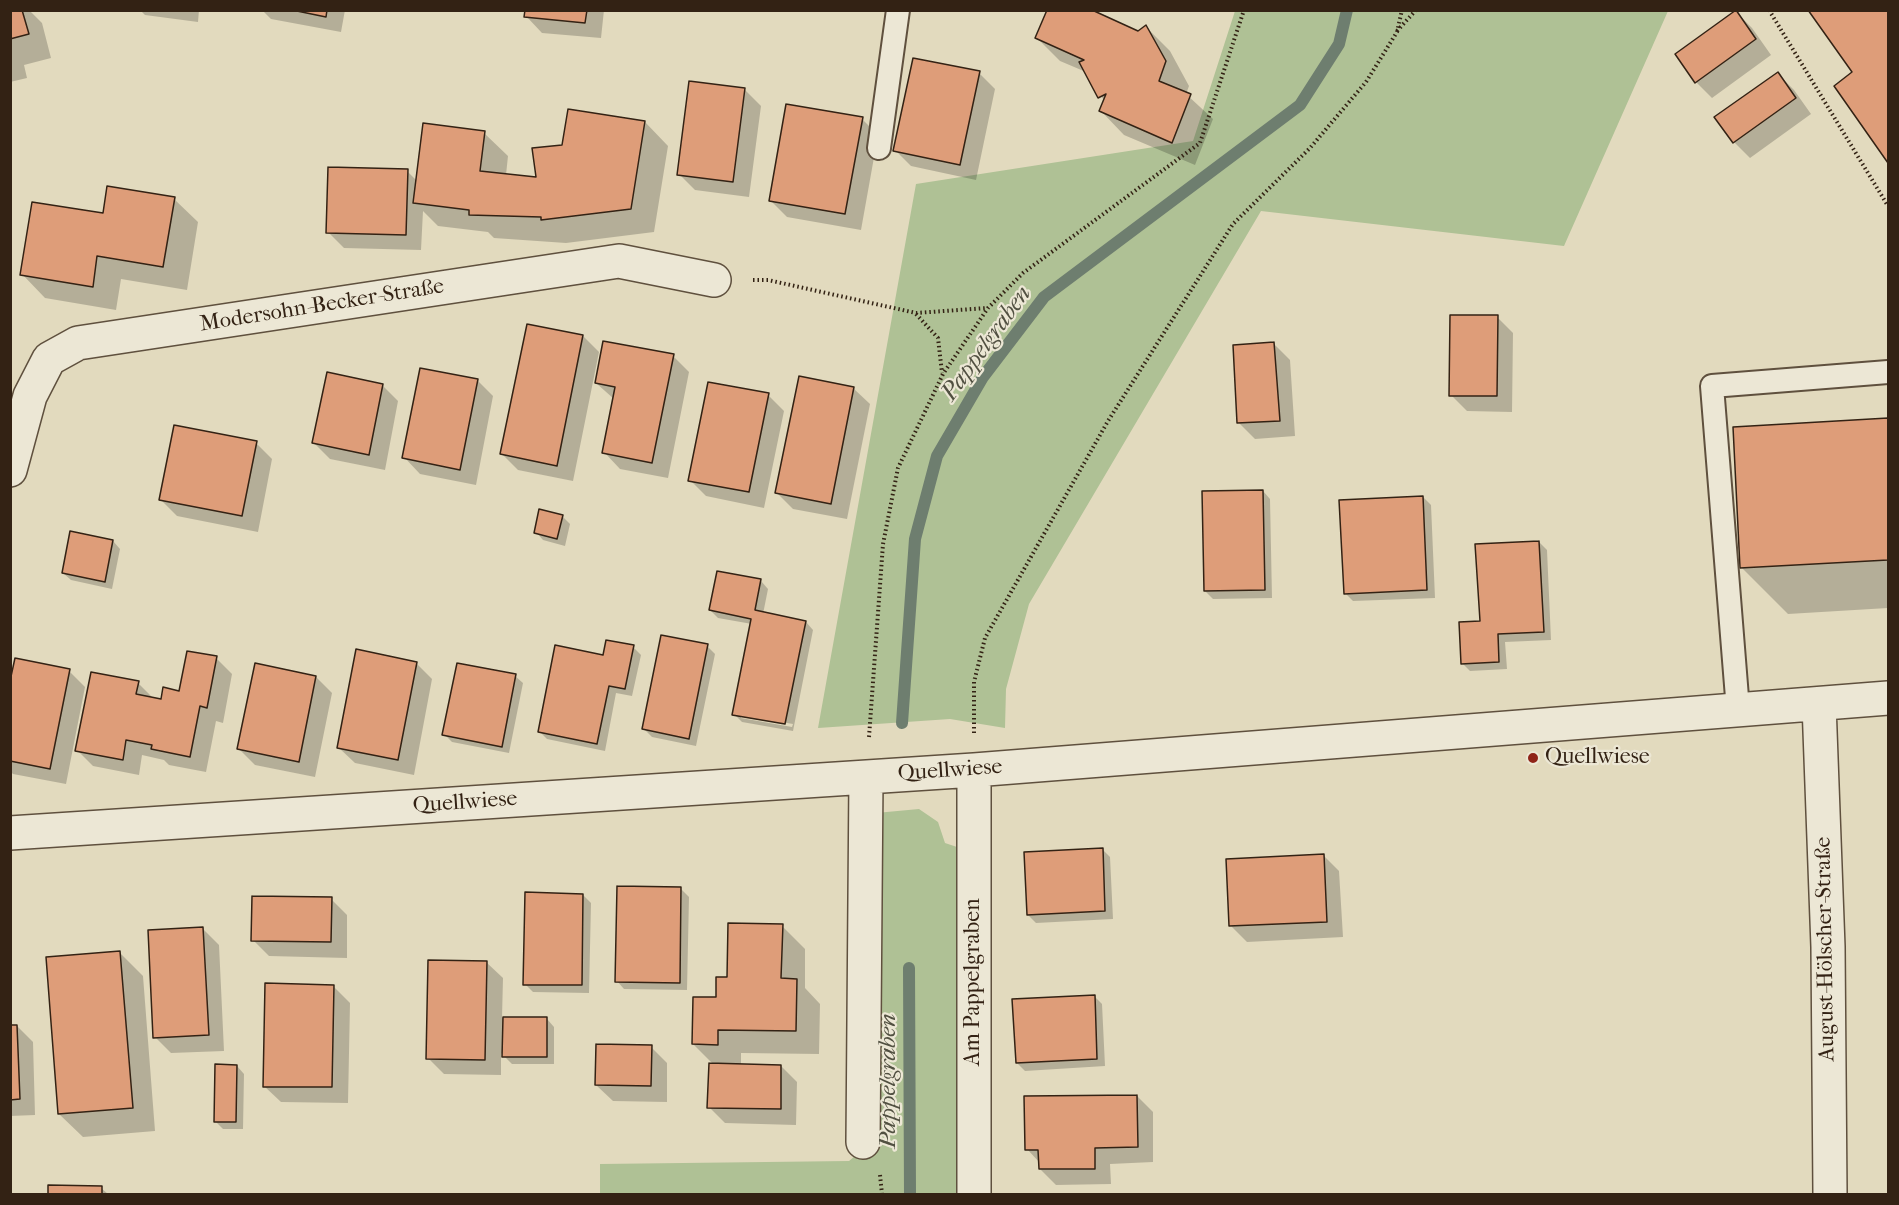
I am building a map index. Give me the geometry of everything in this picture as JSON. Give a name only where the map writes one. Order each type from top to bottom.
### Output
[{"type":"street","name":"Modersohn-Becker-Straße","points":[[10,470],[30,396],[50,359],[78,342],[619,261],[714,280]]},
{"type":"street","name":"Quellwiese","points":[[10,833],[974,770],[1888,698]]},
{"type":"street","name":"August-Hölscher-Straße","points":[[1819,704],[1828,947],[1830,1194]]},
{"type":"street","name":"Am Pappelgraben","points":[[974,770],[974,1194]]},
{"type":"street","points":[[863,1142],[866,777]]},
{"type":"lane","points":[[879,148],[898,10]]},
{"type":"lane","points":[[1738,710],[1712,386],[1888,372]]},
{"type":"path","points":[[866,777],[883,544],[898,468],[943,374],[988,308],[1023,273],[1200,143],[1244,10]]},
{"type":"path","points":[[1397,32],[1402,10]]},
{"type":"path","points":[[974,770],[974,682],[985,638],[1108,421],[1233,224],[1310,147],[1366,82],[1397,32],[1416,10]]},
{"type":"path","points":[[1769,10],[1888,206]]},
{"type":"path","points":[[714,280],[768,280],[916,313],[988,308]]},
{"type":"path","points":[[916,313],[938,338],[943,374]]},
{"type":"green space","points":[[1235,11],[1668,11],[1564,246],[1261,211],[1029,604],[1006,689],[1005,728],[950,719],[818,728],[916,184],[1193,141]]},
{"type":"green space","points":[[919,809],[938,822],[945,843],[957,847],[958,1194],[600,1194],[600,1164],[849,1161],[877,1138],[876,813]]},
{"type":"building","points":[[10,10],[22,10],[29,34],[10,39]]},
{"type":"building","points":[[292,10],[327,10],[326,17]]},
{"type":"building","points":[[525,10],[587,10],[585,23],[524,17]]},
{"type":"building","points":[[1047,10],[1092,10],[1138,31],[1146,25],[1166,61],[1159,81],[1191,94],[1172,143],[1099,111],[1106,94],[1098,98],[1079,62],[1084,60],[1035,38]]},
{"type":"building","points":[[1736,10],[1756,39],[1695,83],[1675,54]]},
{"type":"building","points":[[1808,10],[1888,10],[1888,163],[1834,86],[1852,72]]},
{"type":"building","points":[[913,58],[980,71],[960,165],[893,151]]},
{"type":"building","points":[[1778,72],[1796,98],[1733,143],[1714,117]]},
{"type":"building","points":[[689,81],[745,88],[733,182],[677,175]]},
{"type":"building","points":[[786,104],[863,117],[845,214],[769,201]]},
{"type":"building","points":[[568,109],[645,121],[631,209],[541,220],[541,217],[469,215],[469,210],[413,203],[423,123],[485,131],[480,171],[536,177],[532,148],[562,145]]},
{"type":"building","points":[[328,167],[408,169],[406,235],[326,233]]},
{"type":"building","points":[[107,186],[175,197],[163,267],[97,256],[93,287],[20,275],[32,202],[103,213]]},
{"type":"building","points":[[1450,315],[1498,315],[1497,396],[1449,396]]},
{"type":"building","points":[[527,324],[583,335],[557,466],[500,454]]},
{"type":"building","points":[[603,341],[674,354],[652,463],[602,453],[615,387],[595,383]]},
{"type":"building","points":[[1274,342],[1280,421],[1237,423],[1233,345]]},
{"type":"building","points":[[420,368],[478,379],[460,470],[402,458]]},
{"type":"building","points":[[327,372],[383,384],[369,455],[312,443]]},
{"type":"building","points":[[799,376],[854,387],[831,504],[775,493]]},
{"type":"building","points":[[708,382],[769,393],[749,492],[688,481]]},
{"type":"building","points":[[1888,418],[1888,560],[1740,568],[1733,427]]},
{"type":"building","points":[[174,425],[257,441],[242,516],[159,500]]},
{"type":"building","points":[[1263,490],[1265,590],[1204,591],[1202,491]]},
{"type":"building","points":[[1423,496],[1427,590],[1344,594],[1339,500]]},
{"type":"building","points":[[539,509],[563,515],[557,539],[534,533]]},
{"type":"building","points":[[70,531],[113,540],[105,582],[62,573]]},
{"type":"building","points":[[1539,541],[1544,632],[1498,634],[1499,662],[1461,664],[1459,622],[1480,621],[1475,544]]},
{"type":"building","points":[[717,571],[761,579],[755,610],[806,621],[785,724],[732,715],[751,619],[709,610]]},
{"type":"building","points":[[661,635],[708,644],[689,739],[642,729]]},
{"type":"building","points":[[606,640],[634,645],[625,689],[609,686],[597,744],[538,732],[555,645],[603,655]]},
{"type":"building","points":[[356,649],[417,662],[398,760],[337,748]]},
{"type":"building","points":[[187,651],[217,656],[207,708],[200,706],[190,757],[151,749],[152,745],[126,740],[123,760],[75,751],[91,672],[139,681],[136,694],[161,699],[163,687],[179,691]]},
{"type":"building","points":[[15,658],[70,669],[50,769],[10,761],[10,681]]},
{"type":"building","points":[[255,663],[316,676],[299,762],[237,749]]},
{"type":"building","points":[[457,663],[516,674],[502,747],[442,735]]},
{"type":"building","points":[[1103,848],[1105,911],[1027,915],[1024,852]]},
{"type":"building","points":[[1324,854],[1327,922],[1229,926],[1226,859]]},
{"type":"building","points":[[617,886],[681,887],[680,983],[615,982]]},
{"type":"building","points":[[525,892],[583,894],[582,985],[523,985]]},
{"type":"building","points":[[252,896],[332,897],[331,942],[251,941]]},
{"type":"building","points":[[728,923],[783,924],[781,978],[797,979],[796,1031],[718,1030],[718,1045],[692,1044],[693,997],[716,997],[716,977],[727,977]]},
{"type":"building","points":[[203,927],[209,1035],[153,1038],[148,930]]},
{"type":"building","points":[[120,951],[133,1108],[58,1114],[46,957]]},
{"type":"building","points":[[428,960],[487,961],[485,1060],[426,1059]]},
{"type":"building","points":[[265,983],[334,985],[332,1087],[263,1087]]},
{"type":"building","points":[[1095,995],[1097,1059],[1016,1063],[1012,999]]},
{"type":"building","points":[[503,1017],[547,1017],[547,1057],[502,1057]]},
{"type":"building","points":[[10,1025],[17,1025],[20,1099],[10,1100]]},
{"type":"building","points":[[596,1044],[652,1045],[651,1086],[595,1085]]},
{"type":"building","points":[[709,1063],[781,1065],[781,1109],[707,1108]]},
{"type":"building","points":[[215,1064],[237,1065],[236,1122],[214,1122]]},
{"type":"building","points":[[1137,1095],[1138,1147],[1095,1148],[1095,1169],[1039,1169],[1038,1150],[1025,1150],[1024,1096]]},
{"type":"building","points":[[48,1185],[102,1186],[102,1194],[48,1194]]},
{"type":"waterway","name":"Pappelgraben","points":[[902,723],[915,539],[937,456],[983,377],[1044,297],[1300,105],[1339,44],[1347,10]]},
{"type":"waterway","name":"Pappelgraben","points":[[909,968],[910,1194]]},
{"type":"place","name":"Quellwiese","points":[[1533,758]]}]
